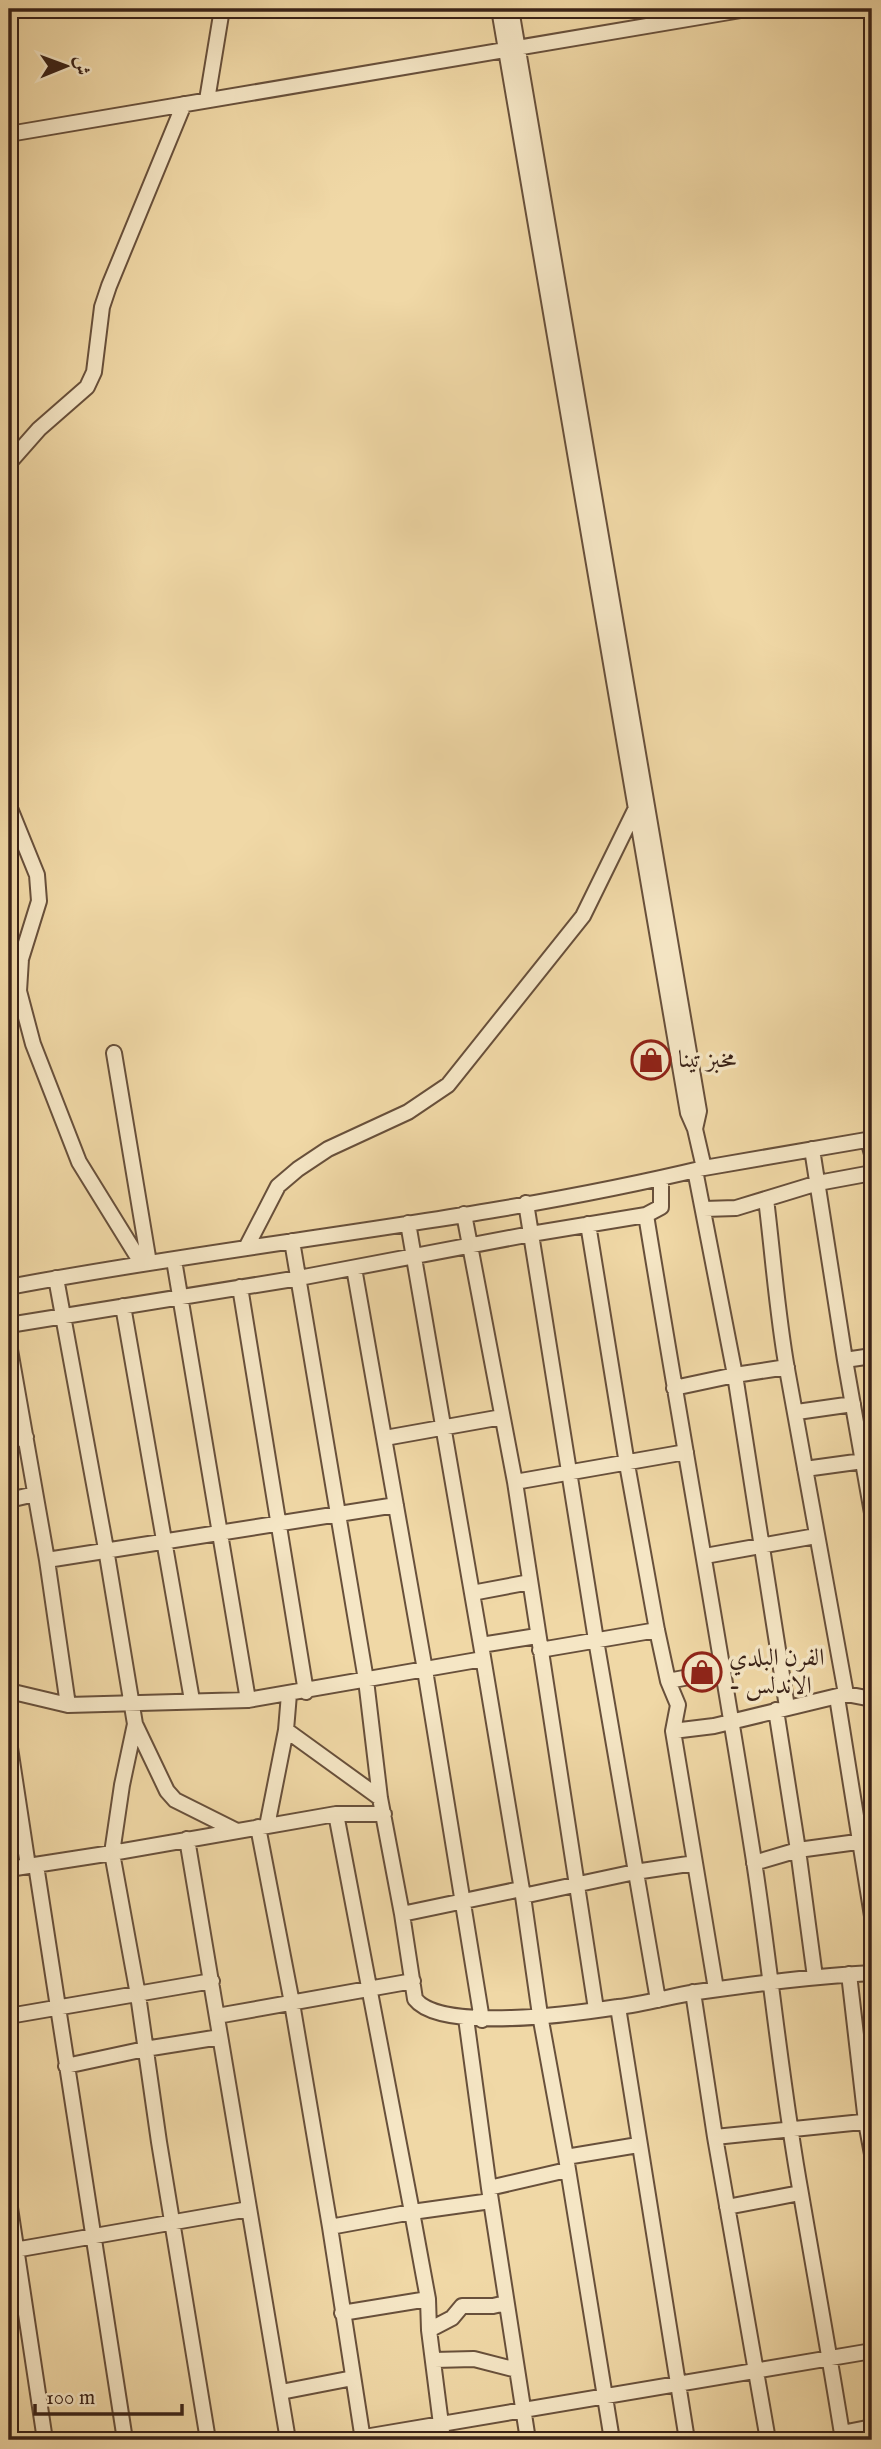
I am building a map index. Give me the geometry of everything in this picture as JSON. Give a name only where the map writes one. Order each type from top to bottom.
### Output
[{"type":"street","points":[[207,100],[222,9]]},
{"type":"street","points":[[499,9],[512,47],[699,1111],[695,1129]]},
{"type":"street","points":[[511,9],[512,47],[636,808],[688,1113],[695,1129],[704,1209],[762,1544],[815,1977]]},
{"type":"street","points":[[9,134],[747,9]]},
{"type":"street","points":[[9,463],[39,429],[87,387],[94,372],[100,320],[109,286],[184,104]]},
{"type":"street","points":[[9,806],[37,875],[39,901],[21,959],[19,991],[33,1044],[79,1162],[146,1263]]},
{"type":"street","points":[[246,1248],[278,1186],[298,1169],[328,1149],[408,1112],[448,1084],[463,1068],[583,916],[636,808]]},
{"type":"street","points":[[114,1053],[146,1263]]},
{"type":"street","points":[[9,1287],[526,1203],[812,1149],[871,1144]]},
{"type":"street","points":[[812,1149],[872,1513]]},
{"type":"street","points":[[704,1209],[736,1208],[818,1183],[872,1173]]},
{"type":"street","points":[[9,1325],[299,1278],[646,1215],[661,1207],[661,1178]]},
{"type":"street","points":[[766,1199],[787,1367],[797,1412],[867,1841],[872,1916]]},
{"type":"street","points":[[526,1203],[596,1640],[658,2000]]},
{"type":"street","points":[[464,1213],[515,1482],[596,2009]]},
{"type":"street","points":[[646,1215],[705,1556],[772,1982],[800,2193],[843,2436],[872,2427]]},
{"type":"street","points":[[408,1223],[612,2440]]},
{"type":"street","points":[[588,1224],[657,1630],[668,1681],[678,1705],[673,1731],[716,1989]]},
{"type":"street","points":[[292,1241],[366,1680],[380,1798],[415,1999],[428,2008],[482,2020],[618,2007],[716,1989],[872,1973]]},
{"type":"street","points":[[174,1260],[248,1700]]},
{"type":"street","points":[[354,1268],[425,1670],[482,2020]]},
{"type":"street","points":[[57,1278],[135,1724],[167,1791],[175,1800],[237,1831]]},
{"type":"street","points":[[240,1287],[306,1692]]},
{"type":"street","points":[[122,1306],[192,1700]]},
{"type":"street","points":[[9,1343],[47,1559],[68,1705]]},
{"type":"street","points":[[845,1360],[872,1356]]},
{"type":"street","points":[[674,1388],[787,1367]]},
{"type":"street","points":[[797,1412],[853,1404]]},
{"type":"street","points":[[385,1438],[502,1418]]},
{"type":"street","points":[[9,1440],[26,1437]]},
{"type":"street","points":[[515,1482],[686,1452]]},
{"type":"street","points":[[805,1469],[863,1461]]},
{"type":"street","points":[[9,1500],[35,1494]]},
{"type":"street","points":[[47,1559],[396,1505]]},
{"type":"street","points":[[705,1556],[816,1536]]},
{"type":"street","points":[[472,1593],[530,1582]]},
{"type":"street","points":[[9,1690],[68,1705],[248,1700],[425,1670],[482,1652],[538,1643],[596,1640],[657,1630]]},
{"type":"street","points":[[668,1681],[721,1671]]},
{"type":"street","points":[[289,1694],[286,1730],[262,1827],[330,2227],[362,2439]]},
{"type":"street","points":[[673,1731],[714,1726],[842,1696],[872,1699]]},
{"type":"street","points":[[135,1724],[122,1785],[113,1853],[208,2440]]},
{"type":"street","points":[[286,1730],[380,1798]]},
{"type":"street","points":[[9,1741],[58,2009],[125,2440]]},
{"type":"street","points":[[9,1869],[336,1814],[384,1814]]},
{"type":"street","points":[[336,1814],[428,2299],[429,2330],[443,2440]]},
{"type":"street","points":[[187,1839],[288,2440]]},
{"type":"street","points":[[754,1863],[799,1850],[867,1841]]},
{"type":"street","points":[[402,1914],[577,1886],[635,1872],[695,1863]]},
{"type":"street","points":[[849,1974],[872,2154]]},
{"type":"street","points":[[9,2016],[212,1981]]},
{"type":"street","points":[[217,2016],[413,1981]]},
{"type":"street","points":[[693,1993],[715,2137],[768,2440]]},
{"type":"street","points":[[618,2007],[687,2440]]},
{"type":"street","points":[[466,2018],[528,2440]]},
{"type":"street","points":[[66,2066],[220,2037]]},
{"type":"street","points":[[715,2137],[869,2121]]},
{"type":"street","points":[[330,2227],[490,2195],[567,2163],[639,2144]]},
{"type":"street","points":[[727,2207],[800,2193]]},
{"type":"street","points":[[9,2201],[13,2250],[45,2440]]},
{"type":"street","points":[[13,2250],[249,2209]]},
{"type":"street","points":[[342,2314],[428,2299]]},
{"type":"street","points":[[429,2330],[452,2318],[462,2306],[493,2306],[506,2303]]},
{"type":"street","points":[[347,2440],[872,2351]]},
{"type":"street","points":[[434,2360],[474,2359],[517,2370]]},
{"type":"street","points":[[281,2392],[352,2378]]},
{"type":"place","name":"مخبز تينا","points":[[651,1060]]},
{"type":"place","name":"الفرن البلدي - الاندلس","points":[[702,1672]]}]
